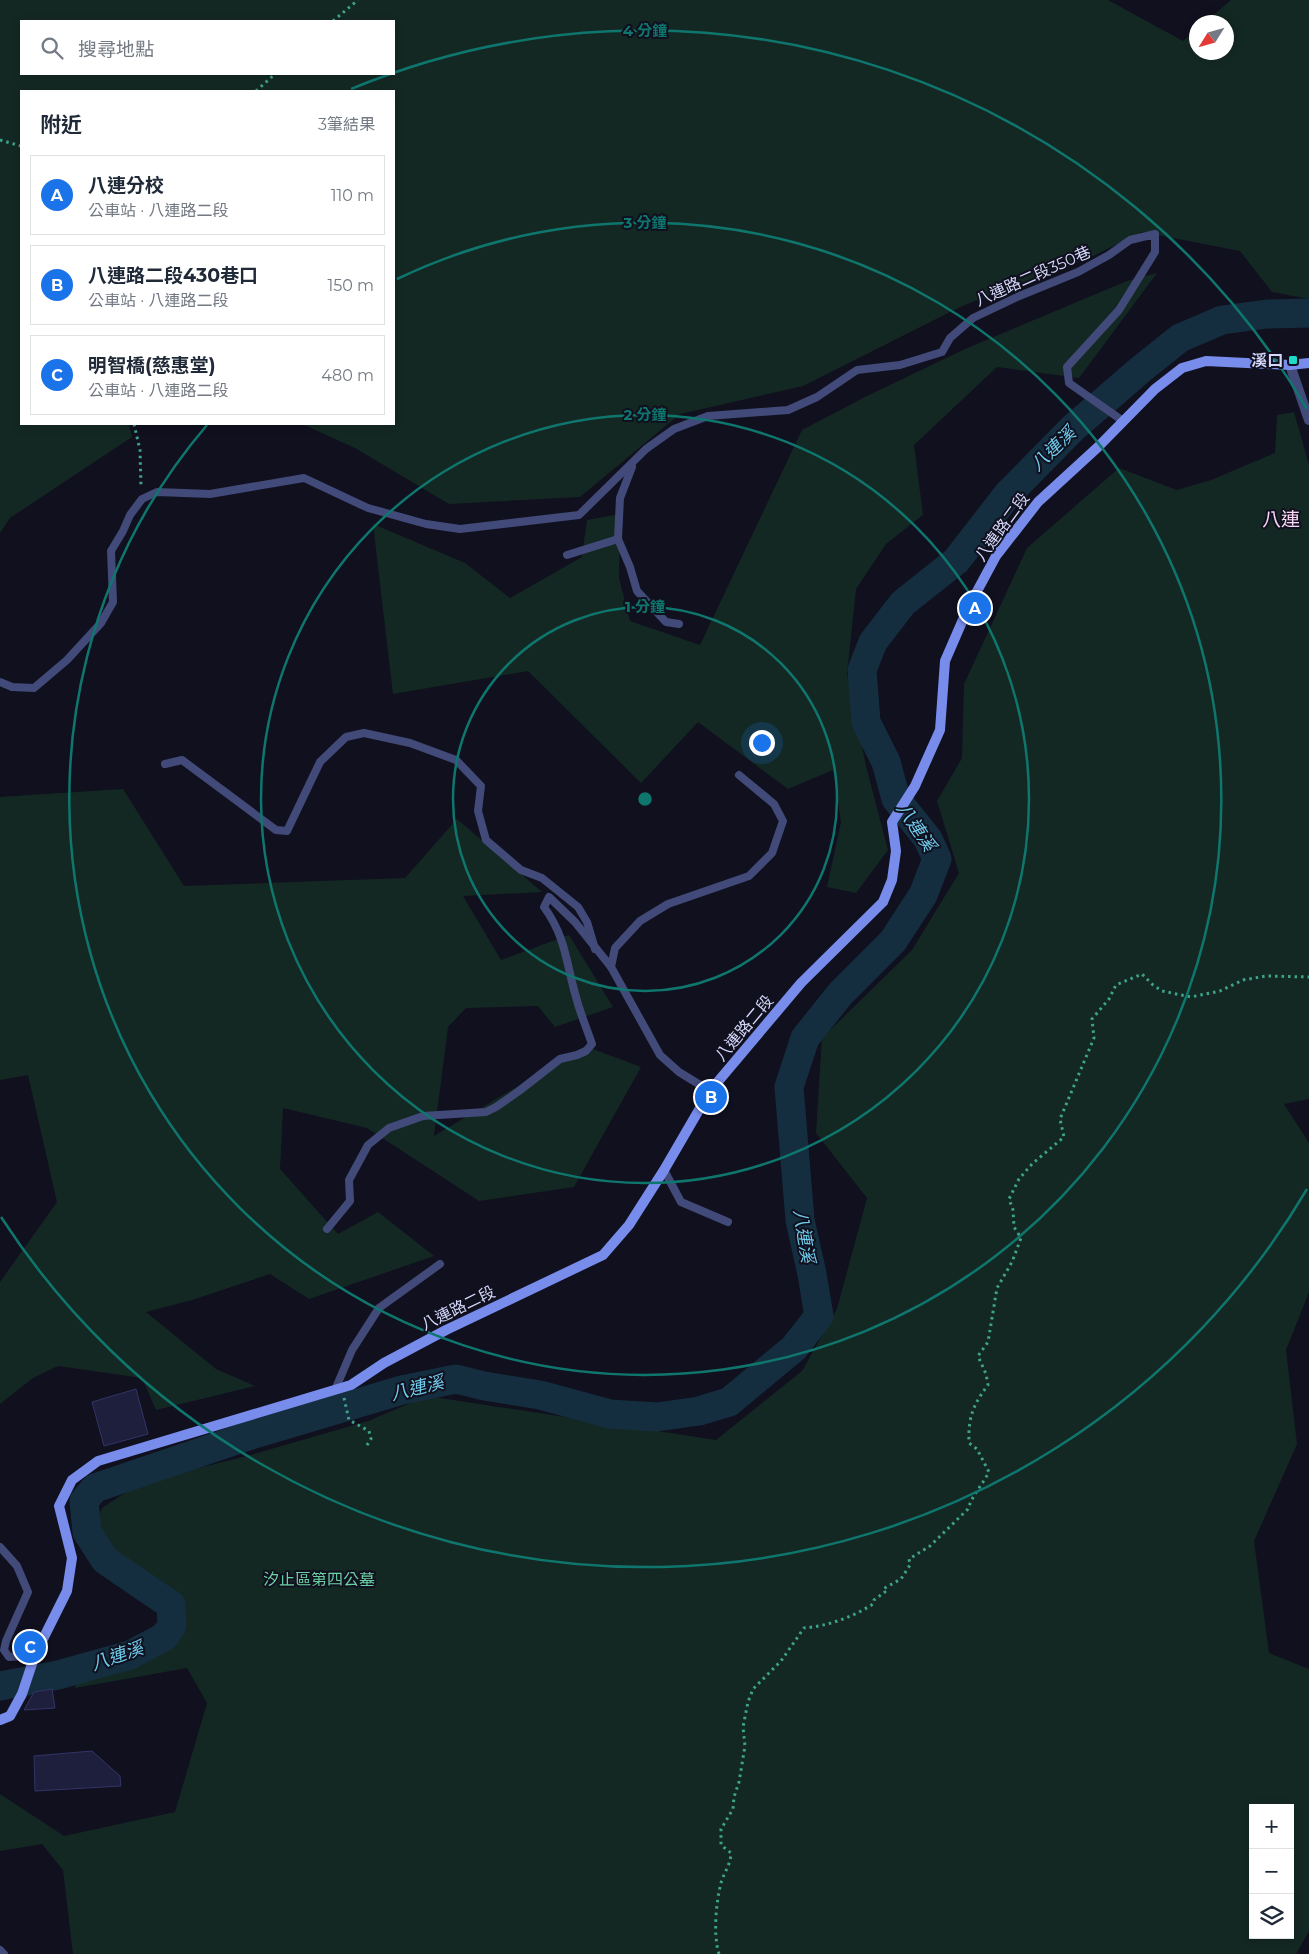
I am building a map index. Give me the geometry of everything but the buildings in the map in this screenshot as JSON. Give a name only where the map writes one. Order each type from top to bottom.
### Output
[{"type":"street","name":"八連路二段","points":[[0,1720],[10,1716],[22,1694],[34,1659],[67,1591],[72,1558],[59,1506],[72,1480],[98,1461],[352,1385],[384,1363],[446,1330],[603,1255],[629,1225],[664,1170],[710,1090],[801,984],[883,902],[892,880],[896,851],[892,822],[915,786],[940,730],[945,661],[968,608],[996,556],[1038,502],[1098,447],[1155,388],[1182,368],[1206,361],[1290,365],[1309,363]]},
{"type":"street","points":[[1290,365],[1309,420]]},
{"type":"lane","name":"八連路二段350巷","points":[[142,499],[157,492],[210,494],[304,478],[368,508],[426,524],[460,529],[579,515],[636,461],[646,449],[674,429],[708,416],[788,410],[817,397],[858,370],[900,365],[942,352],[950,338],[973,318],[1017,297],[1078,272],[1109,255],[1130,240],[1155,234],[1155,252],[1119,310],[1067,367],[1069,383],[1122,421]]},
{"type":"lane","points":[[636,461],[620,498],[618,539],[630,567],[637,591],[666,622],[679,624]]},
{"type":"lane","points":[[0,682],[12,687],[34,688],[67,660],[101,623],[113,602],[111,551],[130,515],[142,499]]},
{"type":"lane","points":[[567,555],[618,539]]},
{"type":"lane","points":[[166,764],[182,760],[276,830],[287,831],[320,762],[346,738],[364,733],[410,743],[456,760],[481,786],[478,811],[486,840],[521,870],[542,878],[578,907],[587,922],[595,949]]},
{"type":"lane","points":[[610,967],[615,948],[640,921],[668,904],[749,876],[772,853],[782,821],[774,804],[739,775]]},
{"type":"lane","points":[[327,1229],[350,1201],[349,1180],[368,1145],[388,1128],[423,1116],[486,1112],[519,1091],[560,1059],[586,1051],[592,1044],[576,999],[565,948],[553,920],[544,907],[549,896],[575,922],[610,967],[660,1055],[679,1072],[710,1090]]},
{"type":"lane","points":[[664,1170],[682,1202],[728,1222]]},
{"type":"lane","points":[[335,1390],[352,1350],[379,1308],[440,1264]]},
{"type":"lane","points":[[0,1547],[18,1566],[28,1592],[6,1641],[4,1650],[8,1657],[34,1659]]},
{"type":"lane","points":[[0,1950],[4,1954]]},
{"type":"path","points":[[334,20],[358,0]]},
{"type":"path","points":[[257,90],[274,75]]},
{"type":"path","points":[[0,140],[20,146]]},
{"type":"path","points":[[134,425],[140,450],[142,499]]},
{"type":"path","points":[[719,1954],[716,1933],[717,1904],[724,1874],[731,1862],[731,1853],[721,1845],[721,1829],[734,1810],[734,1797],[739,1782],[745,1746],[743,1727],[748,1702],[753,1689],[781,1661],[804,1628],[822,1627],[855,1614],[873,1604],[874,1600],[885,1592],[883,1589],[900,1579],[910,1565],[909,1559],[930,1546],[968,1509],[970,1501],[980,1489],[989,1472],[977,1448],[969,1443],[968,1426],[973,1406],[988,1385],[986,1374],[978,1356],[988,1342],[998,1288],[1012,1262],[1021,1238],[1014,1227],[1013,1210],[1009,1199],[1018,1179],[1032,1164],[1064,1137],[1060,1119],[1094,1038],[1092,1019],[1109,999],[1116,985],[1142,974],[1162,991],[1191,997],[1220,991],[1243,980],[1266,976],[1309,977]]},
{"type":"path","points":[[344,1396],[350,1420],[369,1431],[371,1439],[365,1448]]},
{"type":"green space","points":[[0,0],[1108,0],[1183,41],[1189,36],[1189,60],[1234,60],[1234,15],[1213,15],[1231,0],[1309,0],[1309,299],[1272,292],[1240,251],[1142,232],[1089,258],[962,306],[803,386],[680,414],[580,497],[449,504],[355,448],[304,425],[395,425],[395,90],[20,90],[20,425],[129,425],[132,437],[10,518],[0,533]]},
{"type":"green space","points":[[1157,273],[1079,378],[997,367],[914,445],[923,515],[886,544],[856,589],[847,674],[866,766],[888,850],[856,893],[827,887],[841,822],[833,770],[788,789],[698,722],[641,783],[528,671],[393,694],[373,524],[465,563],[510,598],[582,557],[587,520],[620,514],[619,578],[630,621],[700,645],[802,430],[867,396],[965,349],[1127,281]]},
{"type":"green space","name":"汐止區第四公墓","points":[[1294,412],[1309,465],[1309,1099],[1284,1104],[1309,1143],[1309,1292],[1286,1350],[1297,1444],[1254,1541],[1269,1653],[1309,1669],[1309,1931],[1296,1954],[73,1954],[63,1870],[42,1844],[0,1851],[0,1794],[64,1836],[175,1812],[207,1703],[187,1668],[75,1688],[76,1680],[171,1648],[184,1628],[164,1600],[100,1559],[91,1534],[102,1508],[142,1482],[247,1456],[368,1421],[427,1396],[716,1440],[802,1371],[837,1309],[867,1198],[816,1133],[822,1038],[912,950],[959,873],[937,801],[962,758],[964,684],[1027,548],[1119,468],[1177,490],[1211,480],[1275,453],[1277,415]]},
{"type":"green space","points":[[123,789],[184,886],[405,878],[457,819],[542,892],[463,896],[501,960],[569,935],[613,1007],[555,1027],[538,1006],[466,1008],[448,1027],[434,1136],[585,1046],[641,1067],[574,1187],[479,1201],[367,1128],[283,1108],[280,1169],[338,1234],[378,1212],[434,1256],[309,1299],[270,1274],[192,1300],[146,1312],[216,1369],[255,1386],[156,1410],[142,1378],[58,1366],[33,1378],[0,1404],[0,1282],[57,1202],[28,1075],[0,1080],[0,797]]},
{"type":"waterway","name":"八連溪","points":[[0,1686],[58,1675],[130,1655],[164,1637],[172,1626],[171,1605],[105,1560],[87,1532],[84,1501],[95,1488],[248,1436],[402,1390],[456,1379],[484,1386],[540,1395],[610,1414],[657,1417],[699,1411],[729,1402],[794,1348],[819,1316],[800,1220],[789,1087],[805,1038],[841,993],[893,941],[923,895],[937,859],[928,839],[896,799],[886,762],[866,722],[862,670],[873,642],[903,603],[956,561],[1008,494],[1073,428],[1180,338],[1222,320],[1267,314],[1309,313]]},
{"type":"place","name":"溪口","points":[[1293,360]]},
{"type":"place","name":"八連分校","points":[[975,608]]},
{"type":"place","name":"八連路二段430巷口","points":[[711,1097]]},
{"type":"place","name":"明智橋(慈惠堂)","points":[[30,1647]]},
{"type":"district","name":"八連","points":[[1281,519]]}]
